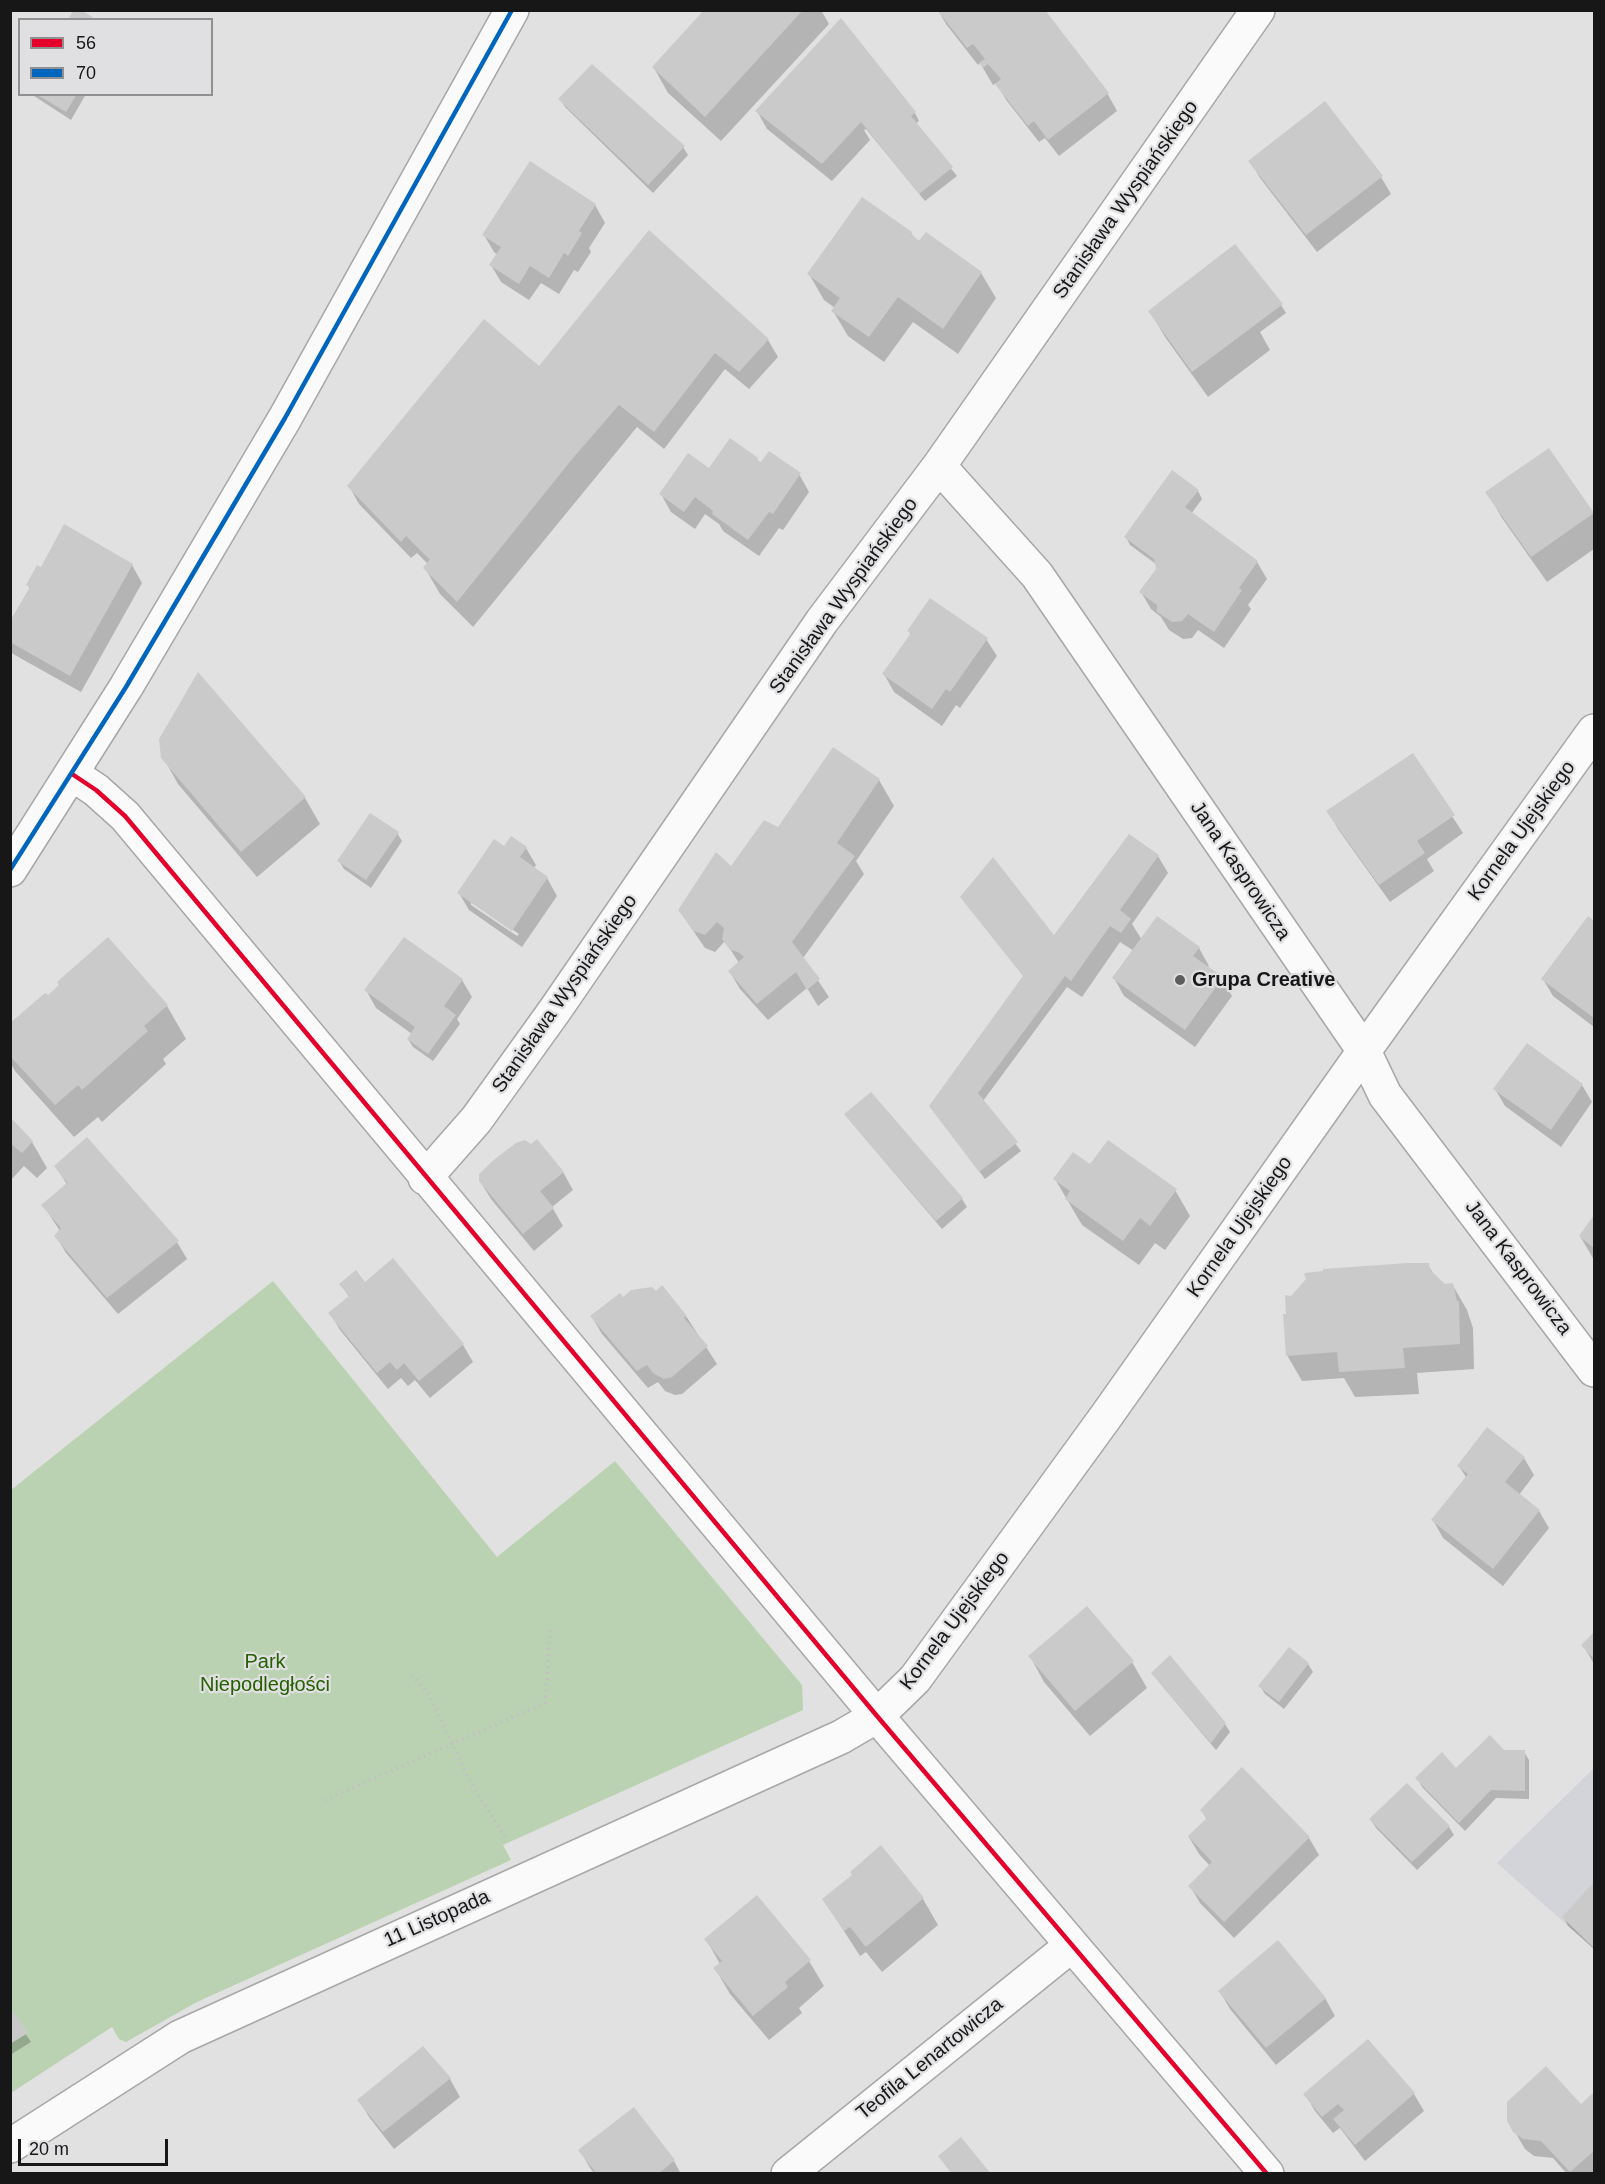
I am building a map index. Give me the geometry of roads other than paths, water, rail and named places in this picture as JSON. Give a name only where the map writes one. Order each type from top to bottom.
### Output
[{"type":"street","points":[[10,870],[126,687],[285,418],[512,10]]},
{"type":"street","name":"Stanisława Wyspiańskiego","points":[[425,1178],[469,1130],[483,1111],[822,621],[939,466],[1258,10]]},
{"type":"street","name":"Jana Kasprowicza","points":[[939,466],[1037,575],[1364,1051],[1385,1095],[1594,1370]]},
{"type":"street","name":"Kornela Ujejskiego","points":[[877,1716],[915,1680],[1107,1415],[1594,731]]},
{"type":"street","points":[[72,774],[96,790],[125,816],[425,1178],[877,1716],[1268,2174]]},
{"type":"street","name":"11 Listopada","points":[[10,2146],[180,2037],[841,1737],[877,1716]]},
{"type":"street","name":"Teofila Lenartowicza","points":[[788,2174],[1072,1945]]},
{"type":"place","name":"Grupa Creative","points":[[1180,980]]},
{"type":"park label","name":"Park Niepodległości","points":[[265,1674]]}]
